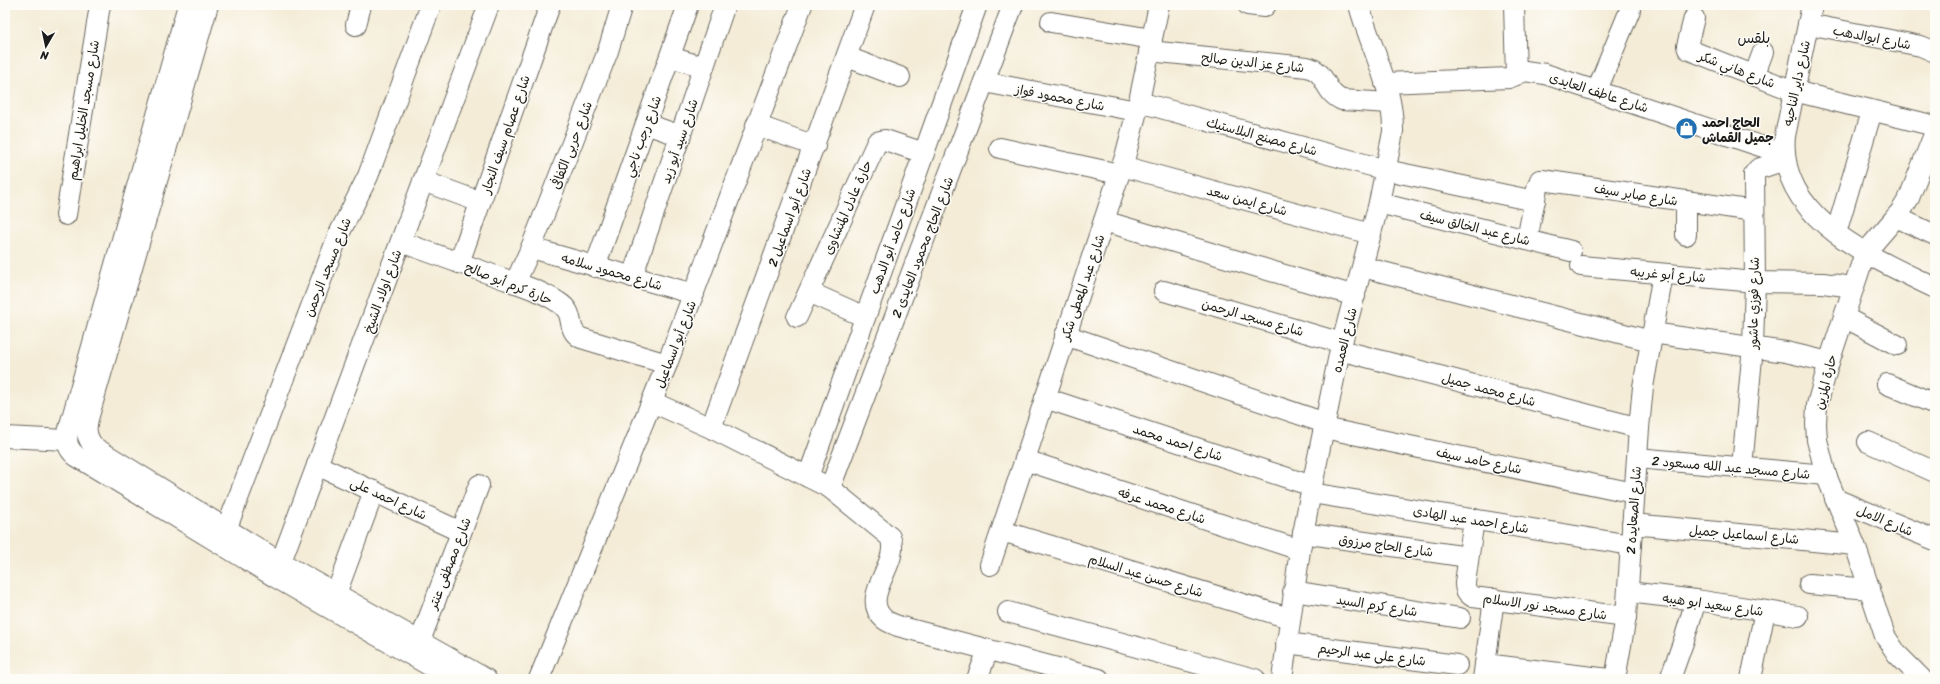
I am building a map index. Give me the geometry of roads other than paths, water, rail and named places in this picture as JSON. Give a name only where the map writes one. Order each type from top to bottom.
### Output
[{"type":"street","name":"شارع مسجد الخليل ابراهيم","points":[[66,215],[100,5]]},
{"type":"street","points":[[188,5],[172,96],[88,419],[87,434],[94,447],[226,530],[278,570],[336,594],[486,679]]},
{"type":"street","points":[[208,5],[172,96],[67,440],[72,452],[76,456],[278,570],[453,679]]},
{"type":"street","points":[[356,25],[361,5]]},
{"type":"street","name":"شارع مسجد الرحمن","points":[[226,530],[338,236],[368,176],[430,5]]},
{"type":"street","name":"شارع اولاد الشيخ","points":[[278,570],[489,5]]},
{"type":"street","name":"شارع عصام سيف النجار","points":[[459,263],[550,5]]},
{"type":"street","name":"شارع حربى الكفافى","points":[[515,283],[531,248],[608,51],[622,5]]},
{"type":"street","name":"شارع رجب ناجي","points":[[595,267],[688,5]]},
{"type":"street","name":"شارع سيد أبو زيد","points":[[632,277],[725,5]]},
{"type":"street","name":"شارع أبو اسماعيل","points":[[539,679],[667,364],[802,5]]},
{"type":"street","name":"شارع أبو اسماعيل 2","points":[[711,428],[815,146],[865,5]]},
{"type":"street","name":"شارع حامد أبو الدهب","points":[[808,477],[977,5]]},
{"type":"street","name":"شارع الحاج محمود العايدى 2","points":[[830,488],[1013,5]]},
{"type":"street","name":"شارع عبد المعطى شكر","points":[[990,565],[1120,170],[1138,107],[1159,5]]},
{"type":"street","points":[[1248,5],[1264,7],[1266,5]]},
{"type":"street","name":"شارع العمده","points":[[1282,679],[1293,591],[1311,490],[1341,346],[1380,203],[1393,132],[1385,83],[1359,5]]},
{"type":"street","points":[[1514,5],[1516,75]]},
{"type":"street","name":"شارع داير الناحيه","points":[[1812,5],[1785,136],[1785,157],[1792,181],[1807,208],[1820,221],[1836,233],[1865,253],[1935,288]]},
{"type":"street","points":[[1597,90],[1630,10]]},
{"type":"street","name":"شارع هاني شكر","points":[[1694,18],[1687,43],[1688,49],[1794,91],[1935,126]]},
{"type":"street","points":[[1051,22],[1150,45]]},
{"type":"street","name":"شارع ابوالدهب","points":[[1808,24],[1921,46],[1935,52]]},
{"type":"street","name":"شارع عز الدين صالح","points":[[1150,45],[1308,67],[1319,72],[1330,93],[1335,97],[1342,100],[1389,103]]},
{"type":"street","points":[[1754,76],[1763,52]]},
{"type":"street","points":[[670,57],[704,67]]},
{"type":"street","points":[[846,57],[900,77]]},
{"type":"street","name":"شارع عاطف العايدى","points":[[1385,83],[1509,78],[1525,71],[1545,74],[1597,90],[1785,157]]},
{"type":"street","name":"شارع محمود فواز","points":[[984,82],[1138,107]]},
{"type":"street","points":[[946,93],[976,104]]},
{"type":"street","name":"شارع مصنع البلاستيك","points":[[1138,107],[1386,170]]},
{"type":"street","points":[[1836,233],[1872,111]]},
{"type":"street","points":[[646,124],[681,136]]},
{"type":"street","points":[[756,125],[815,146]]},
{"type":"street","name":"حارة المزين","points":[[1922,679],[1897,654],[1888,641],[1855,545],[1826,475],[1817,440],[1816,424],[1817,405],[1829,362],[1865,253],[1896,217],[1909,198],[1935,132]]},
{"type":"street","name":"حارة عادل المنشاوى","points":[[797,317],[877,142],[886,140],[924,153]]},
{"type":"street","name":"شارع ايمن سعد","points":[[1000,148],[1120,170],[1372,234]]},
{"type":"street","name":"شارع فوزي عاشور","points":[[1742,467],[1753,346],[1756,282],[1754,172],[1785,157]]},
{"type":"street","points":[[1386,170],[1535,201]]},
{"type":"street","name":"شارع صابر سيف","points":[[1527,240],[1538,184],[1542,180],[1754,211]]},
{"type":"street","points":[[423,181],[480,202]]},
{"type":"street","points":[[1686,201],[1686,235]]},
{"type":"street","name":"شارع عبد الخالق سيف","points":[[1380,203],[1527,240],[1576,258]]},
{"type":"street","points":[[1896,217],[1935,235]]},
{"type":"street","points":[[1104,221],[1355,296]]},
{"type":"street","name":"حارة كرم أبو صالح","points":[[401,242],[533,289],[565,307],[570,312],[572,330],[575,335],[667,364]]},
{"type":"street","name":"شارع محمود سلامه","points":[[531,248],[694,294]]},
{"type":"street","name":"شارع أبو غريبه","points":[[1576,258],[1663,274],[1756,282],[1823,283],[1854,287]]},
{"type":"street","points":[[1363,267],[1652,337],[1753,346],[1829,362]]},
{"type":"street","name":"شارع الصعايده 2","points":[[1615,679],[1626,617],[1639,428],[1663,274]]},
{"type":"street","points":[[809,292],[865,317]]},
{"type":"street","name":"شارع مسجد الرحمن","points":[[1164,292],[1341,346]]},
{"type":"street","points":[[1844,317],[1897,345]]},
{"type":"street","name":"شارع حامد سيف","points":[[1065,335],[1325,425],[1634,493]]},
{"type":"street","name":"شارع محمد جميل","points":[[1341,346],[1639,428]]},
{"type":"street","points":[[1887,384],[1935,404]]},
{"type":"street","name":"شارع احمد محمد","points":[[1045,398],[1311,490]]},
{"type":"street","points":[[652,402],[711,428],[830,488],[890,537],[893,544],[893,552],[876,596],[877,610],[884,620],[898,626],[1099,679]]},
{"type":"street","points":[[5,437],[67,440]]},
{"type":"street","points":[[1868,442],[1935,472]]},
{"type":"street","name":"شارع مسجد عبد الله مسعود 2","points":[[1637,458],[1826,475]]},
{"type":"street","name":"شارع محمد عرفه","points":[[1025,460],[1301,541]]},
{"type":"street","name":"شارع احمد على","points":[[318,465],[461,532]]},
{"type":"street","name":"شارع مصطفى عنتر","points":[[420,642],[479,485]]},
{"type":"street","name":"شارع احمد عبد الهادى","points":[[1311,490],[1631,545]]},
{"type":"street","points":[[336,594],[374,491]]},
{"type":"street","name":"شارع الامل","points":[[1835,499],[1935,540]]},
{"type":"street","name":"شارع مسجد نور الاسلام","points":[[1474,519],[1465,588],[1467,593],[1473,597],[1626,617]]},
{"type":"street","name":"شارع اسماعيل جميل","points":[[1632,524],[1855,545]]},
{"type":"street","name":"شارع حسن عبد السلام","points":[[1002,531],[1289,618]]},
{"type":"street","name":"شارع الحاج مرزوق","points":[[1301,541],[1468,557]]},
{"type":"street","points":[[1809,584],[1870,589]]},
{"type":"street","name":"شارع كرم السيد","points":[[1293,591],[1460,618]]},
{"type":"street","name":"شارع سعيد ابو هيبه","points":[[1628,592],[1696,600],[1798,616]]},
{"type":"street","points":[[1494,599],[1484,672],[1609,679]]},
{"type":"street","points":[[1670,679],[1696,600]]},
{"type":"street","points":[[1751,679],[1765,611]]},
{"type":"street","points":[[1008,612],[1254,679]]},
{"type":"street","name":"شارع على عبد الرحيم","points":[[1286,643],[1457,665]]},
{"type":"street","points":[[977,679],[988,650]]},
{"type":"street","points":[[1932,679],[1935,669]]},
{"type":"place","name":"الحاج احمد جميل القماش","points":[[1687,129]]},
{"type":"district","name":"بلقس","points":[[1754,38]]}]
